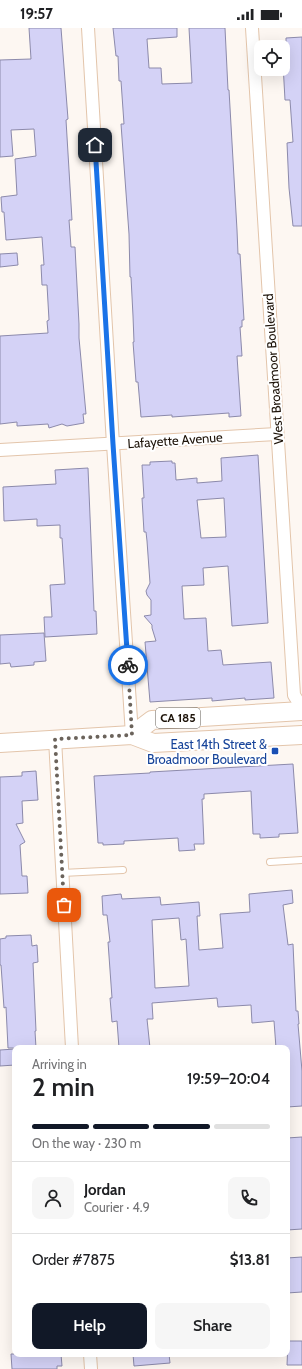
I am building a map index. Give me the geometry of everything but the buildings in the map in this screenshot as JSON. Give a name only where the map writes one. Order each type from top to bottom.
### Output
[{"type":"main road","name":"CA 185","points":[[132,735],[152,720],[302,709]]},
{"type":"main road","name":"CA 185","points":[[0,743],[132,735],[153,743],[302,735]]},
{"type":"street","points":[[88,28],[132,735]]},
{"type":"street","name":"West Broadmoor Boulevard","points":[[252,28],[294,696],[302,709]]},
{"type":"street","name":"Lafayette Avenue","points":[[0,450],[278,434]]},
{"type":"street","points":[[55,739],[72,1045]]},
{"type":"street","points":[[90,1357],[91,1369]]},
{"type":"lane","points":[[270,862],[302,860]]},
{"type":"lane","points":[[62,873],[123,870]]},
{"type":"way so far","points":[[64,905],[55,739],[132,735],[128,665]]},
{"type":"place","name":"East 14th Street & Broadmoor Boulevard","points":[[275,751]]},
{"type":"route","points":[[95,145],[128,665]]}]
